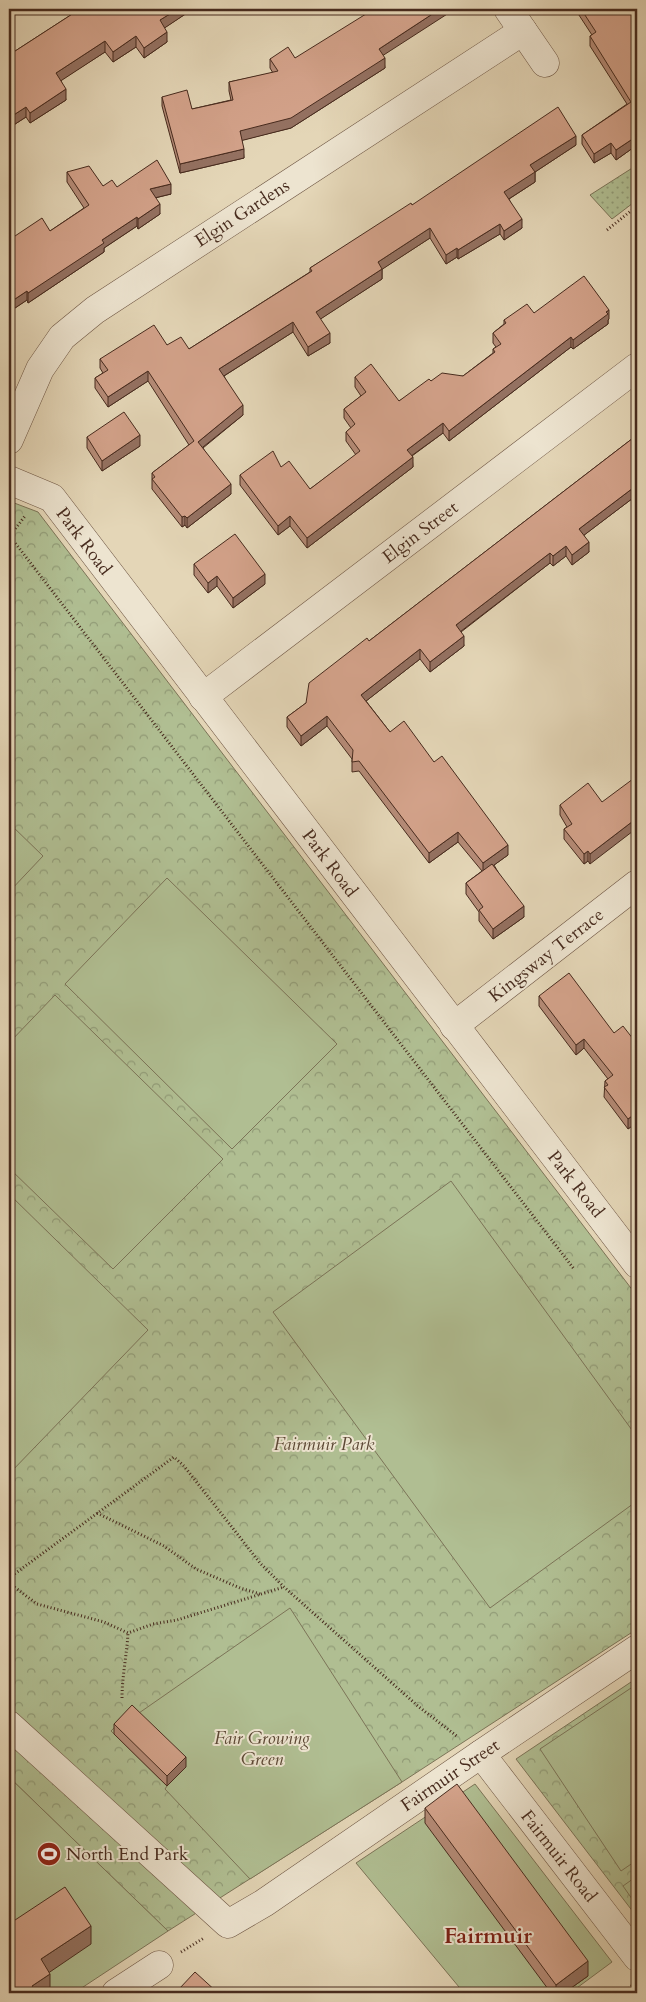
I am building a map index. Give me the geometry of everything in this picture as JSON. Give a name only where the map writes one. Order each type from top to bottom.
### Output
[{"type":"street","name":"Elgin Gardens","points":[[9,440],[40,369],[62,337],[95,310],[516,20],[544,62]]},
{"type":"street","name":"Elgin Street","points":[[203,697],[637,367]]},
{"type":"street","name":"Park Road","points":[[9,480],[52,498],[637,1264]]},
{"type":"street","name":"Kingsway Terrace","points":[[454,1026],[637,884]]},
{"type":"street","name":"Fairmuir Street","points":[[228,1924],[264,1903],[637,1649]]},
{"type":"street","points":[[9,1725],[228,1924]]},
{"type":"street","name":"Fairmuir Road","points":[[481,1754],[637,1957]]},
{"type":"street","points":[[116,1993],[159,1965]]},
{"type":"path","points":[[607,230],[637,206]]},
{"type":"path","points":[[9,535],[574,1269]]},
{"type":"path","points":[[9,1578],[174,1457],[184,1466],[260,1563],[284,1587],[418,1707],[481,1754]]},
{"type":"path","points":[[97,1513],[164,1546],[196,1569],[240,1588],[261,1594]]},
{"type":"path","points":[[9,1583],[37,1604],[104,1622],[128,1633],[153,1624],[177,1620],[284,1587]]},
{"type":"path","points":[[122,1698],[128,1633]]},
{"type":"path","points":[[159,1965],[228,1924]]},
{"type":"path","points":[[623,1993],[637,1981]]},
{"type":"green space","points":[[637,165],[637,200],[612,219],[590,195]]},
{"type":"green space","name":"Fairmuir Park","points":[[9,501],[38,512],[637,1296],[637,1629],[168,1931],[9,1777]]},
{"type":"green space","points":[[9,823],[43,856],[9,892]]},
{"type":"green space","points":[[167,878],[337,1044],[232,1149],[65,984]]},
{"type":"green space","points":[[55,995],[223,1159],[113,1269],[9,1168],[9,1043]]},
{"type":"green space","points":[[451,1181],[637,1437],[637,1501],[490,1608],[273,1312]]},
{"type":"green space","points":[[9,1194],[148,1330],[9,1474]]},
{"type":"green space","name":"Fair Growing Green","points":[[290,1608],[402,1782],[250,1879],[165,1789],[167,1786],[111,1731],[134,1707],[139,1713]]},
{"type":"green space","points":[[637,1678],[637,1917],[516,1759]]},
{"type":"green space","points":[[637,1684],[637,1860],[621,1871],[540,1749]]},
{"type":"green space","name":"North End Park","points":[[9,1777],[168,1931],[74,1993],[9,1993]]},
{"type":"green space","points":[[475,1784],[612,1962],[570,1993],[464,1993],[356,1863]]},
{"type":"green space","points":[[637,1876],[637,1906],[623,1886]]},
{"type":"building","points":[[80,9],[178,9],[160,20],[167,32],[144,48],[136,36],[113,52],[105,41],[56,73],[66,89],[30,113],[26,107],[9,118],[9,55]]},
{"type":"building","points":[[374,9],[440,9],[379,49],[385,58],[291,118],[240,131],[244,149],[180,164],[162,97],[187,90],[192,109],[233,100],[229,82],[278,71],[270,59],[288,47],[295,58]]},
{"type":"building","points":[[581,9],[637,10],[637,136],[616,150],[611,143],[594,154],[582,135],[631,102],[590,36],[596,32]]},
{"type":"building","points":[[558,107],[576,136],[530,165],[535,172],[504,192],[522,219],[504,231],[500,224],[458,250],[457,248],[446,255],[430,228],[378,262],[382,269],[316,312],[330,333],[308,347],[293,322],[219,369],[243,405],[198,442],[231,484],[187,518],[185,516],[182,517],[152,479],[155,477],[152,473],[194,441],[148,371],[108,397],[95,378],[108,370],[100,359],[154,325],[167,345],[181,337],[189,349],[312,271],[310,268],[411,203],[412,205]]},
{"type":"building","points":[[157,160],[171,184],[150,189],[160,204],[102,240],[104,243],[28,293],[27,291],[9,303],[9,240],[42,218],[50,231],[89,205],[67,172],[89,166],[103,186],[112,180],[117,187]]},
{"type":"building","points":[[584,276],[609,310],[606,312],[608,314],[573,340],[571,337],[449,431],[443,423],[407,450],[413,457],[307,538],[290,516],[278,526],[240,475],[273,451],[281,467],[289,461],[310,489],[360,451],[346,432],[355,424],[344,409],[366,392],[355,377],[371,364],[399,401],[429,379],[431,381],[442,373],[463,376],[495,352],[493,349],[501,344],[493,333],[506,323],[504,320],[527,304],[534,313]]},
{"type":"building","points":[[124,412],[140,435],[102,461],[87,437]]},
{"type":"building","points":[[637,435],[637,485],[579,529],[589,542],[572,555],[566,546],[553,556],[550,553],[456,625],[464,636],[430,662],[420,649],[361,695],[390,732],[404,721],[434,762],[442,756],[508,845],[483,863],[458,832],[429,853],[359,761],[352,762],[353,750],[327,716],[301,736],[287,717],[306,703],[309,683],[367,638],[369,641]]},
{"type":"building","points":[[235,534],[265,574],[233,598],[217,576],[208,583],[194,564]]},
{"type":"building","points":[[637,776],[637,818],[590,854],[588,851],[584,854],[564,829],[572,824],[560,805],[588,783],[602,802]]},
{"type":"building","points":[[492,864],[524,906],[493,929],[479,910],[483,907],[466,883]]},
{"type":"building","points":[[637,936],[637,945],[633,939]]},
{"type":"building","points":[[569,973],[614,1033],[623,1026],[637,1044],[635,1046],[637,1049],[637,1118],[635,1120],[632,1116],[628,1119],[604,1087],[608,1085],[605,1081],[613,1075],[584,1039],[576,1045],[539,996]]},
{"type":"building","points":[[132,1705],[186,1757],[167,1776],[114,1724]]},
{"type":"building","points":[[457,1784],[588,1961],[556,1985],[425,1808]]},
{"type":"building","points":[[65,1887],[91,1926],[41,1959],[50,1974],[32,1986],[37,1993],[9,1993],[9,1924]]},
{"type":"building","points":[[195,1972],[218,1993],[183,1993],[179,1989]]},
{"type":"place","name":"North End Park","points":[[49,1854]]},
{"type":"district","name":"Fairmuir","points":[[488,1935]]}]
